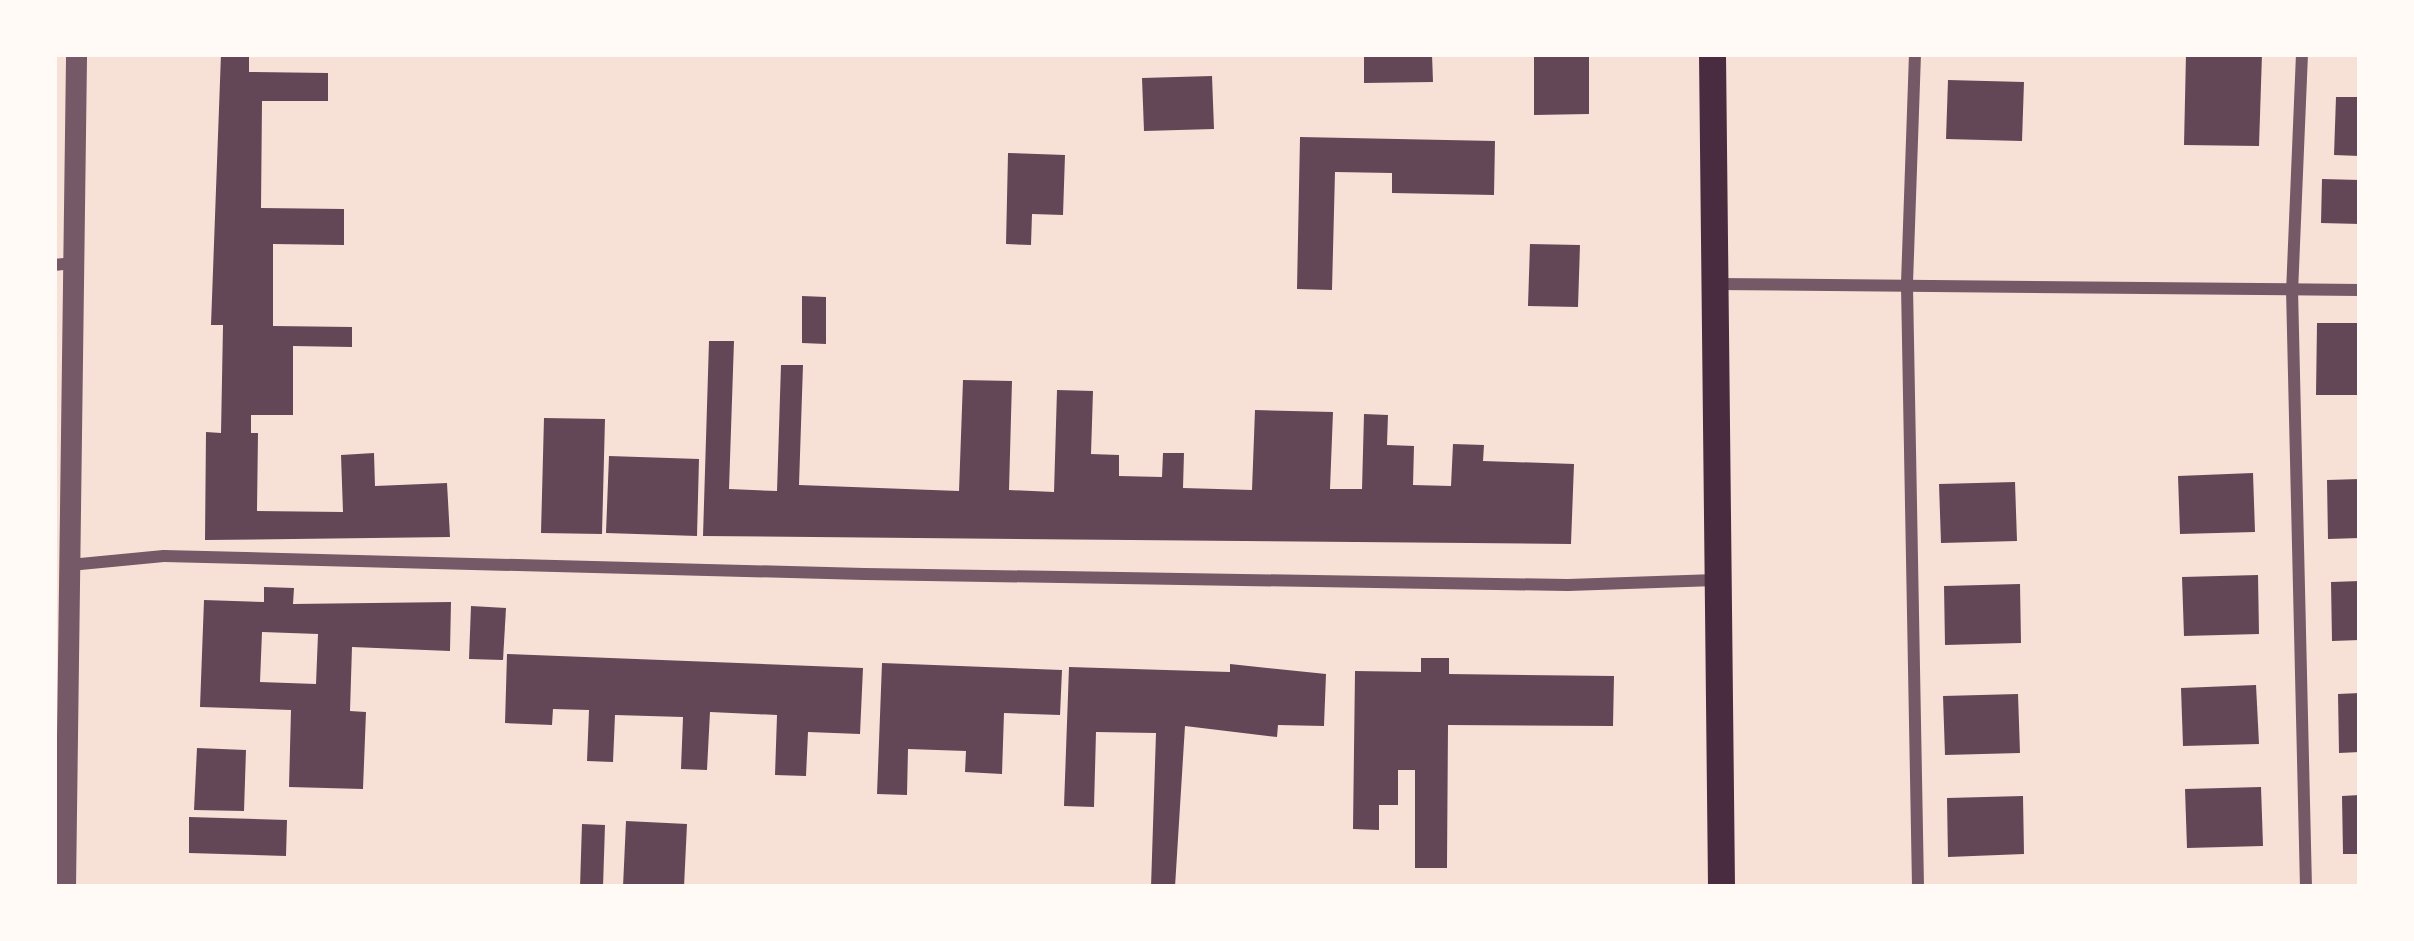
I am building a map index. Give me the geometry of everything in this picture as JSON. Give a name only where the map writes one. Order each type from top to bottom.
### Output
[{"type":"main road","points":[[1712,54],[1721,887]]},
{"type":"street","points":[[65,887],[70,565],[63,264],[76,54]]},
{"type":"street","points":[[1915,54],[1907,286],[1918,887]]},
{"type":"street","points":[[2302,54],[2293,290],[2306,887]]},
{"type":"street","points":[[1714,284],[2360,290]]},
{"type":"street","points":[[70,565],[164,556],[912,575],[1717,580]]},
{"type":"building","points":[[221,54],[249,54],[249,72],[328,73],[328,101],[262,101],[261,208],[344,209],[344,245],[273,244],[273,326],[352,327],[352,347],[293,346],[293,415],[251,415],[251,433],[258,433],[257,511],[343,512],[341,455],[374,453],[375,486],[447,483],[450,537],[205,540],[206,432],[221,433],[223,325],[211,325]]},
{"type":"building","points":[[1364,54],[1432,54],[1433,82],[1364,83]]},
{"type":"building","points":[[1534,54],[1589,54],[1589,114],[1534,115]]},
{"type":"building","points":[[2186,54],[2262,54],[2259,146],[2184,145]]},
{"type":"building","points":[[1212,76],[1214,129],[1144,131],[1142,78]]},
{"type":"building","points":[[1948,80],[2024,82],[2022,141],[1946,139]]},
{"type":"building","points":[[2336,97],[2360,97],[2360,156],[2334,155]]},
{"type":"building","points":[[1300,137],[1495,141],[1494,195],[1392,193],[1392,173],[1335,172],[1332,290],[1297,289]]},
{"type":"building","points":[[1008,153],[1065,155],[1063,215],[1032,214],[1031,245],[1006,244]]},
{"type":"building","points":[[2322,179],[2360,180],[2360,224],[2321,223]]},
{"type":"building","points":[[1530,244],[1580,245],[1578,307],[1528,306]]},
{"type":"building","points":[[802,296],[826,297],[826,344],[802,343]]},
{"type":"building","points":[[2317,323],[2360,323],[2360,395],[2316,395]]},
{"type":"building","points":[[709,341],[734,341],[729,489],[777,491],[781,365],[803,365],[799,485],[959,491],[963,380],[1012,381],[1009,490],[1054,492],[1057,390],[1093,391],[1091,454],[1119,455],[1119,476],[1162,477],[1163,453],[1184,453],[1183,488],[1252,490],[1255,410],[1333,412],[1330,489],[1362,489],[1364,414],[1388,415],[1387,445],[1414,446],[1413,485],[1451,486],[1453,444],[1484,445],[1483,461],[1574,464],[1571,544],[703,536]]},
{"type":"building","points":[[544,418],[605,419],[602,534],[541,533]]},
{"type":"building","points":[[609,456],[699,459],[697,536],[606,533]]},
{"type":"building","points":[[2253,473],[2255,532],[2180,534],[2178,476]]},
{"type":"building","points":[[2360,479],[2360,538],[2328,539],[2327,480]]},
{"type":"building","points":[[2015,482],[2017,541],[1941,543],[1939,484]]},
{"type":"building","points":[[2258,575],[2259,634],[2184,636],[2182,577]]},
{"type":"building","points":[[2360,581],[2360,640],[2332,641],[2331,582]]},
{"type":"building","points":[[2020,584],[2021,643],[1945,645],[1944,586]]},
{"type":"building","points":[[264,587],[294,588],[293,604],[451,602],[450,651],[352,647],[350,711],[366,712],[363,789],[289,787],[291,710],[200,707],[204,600],[264,602]],"holes":[[[262,632],[318,634],[316,684],[260,682]]]},
{"type":"building","points":[[471,606],[506,608],[503,660],[469,659]]},
{"type":"building","points":[[507,654],[863,668],[860,734],[808,732],[806,776],[775,775],[777,715],[710,712],[707,770],[681,769],[683,717],[615,715],[613,762],[587,761],[589,710],[553,709],[552,725],[505,723]]},
{"type":"building","points":[[1421,658],[1449,658],[1449,674],[1614,676],[1613,726],[1448,725],[1447,868],[1415,868],[1415,770],[1398,770],[1398,805],[1379,805],[1379,830],[1353,829],[1355,671],[1421,672]]},
{"type":"building","points":[[882,663],[1062,670],[1060,715],[1004,713],[1002,774],[965,772],[966,751],[908,749],[907,795],[877,794]]},
{"type":"building","points":[[1230,664],[1326,674],[1324,726],[1278,725],[1277,737],[1185,726],[1175,887],[1151,887],[1156,733],[1096,732],[1094,807],[1064,806],[1069,667],[1230,672]]},
{"type":"building","points":[[2256,685],[2259,744],[2183,746],[2181,688]]},
{"type":"building","points":[[2360,693],[2360,752],[2339,753],[2338,694]]},
{"type":"building","points":[[2018,694],[2020,753],[1945,755],[1943,696]]},
{"type":"building","points":[[197,748],[246,750],[244,811],[194,810]]},
{"type":"building","points":[[2261,787],[2263,846],[2187,848],[2185,789]]},
{"type":"building","points":[[2360,795],[2360,854],[2343,854],[2342,796]]},
{"type":"building","points":[[2023,796],[2024,854],[1948,857],[1947,798]]},
{"type":"building","points":[[189,817],[287,820],[286,856],[189,853]]},
{"type":"building","points":[[626,821],[687,824],[684,887],[623,887]]},
{"type":"building","points":[[582,824],[605,825],[603,887],[580,887]]}]
